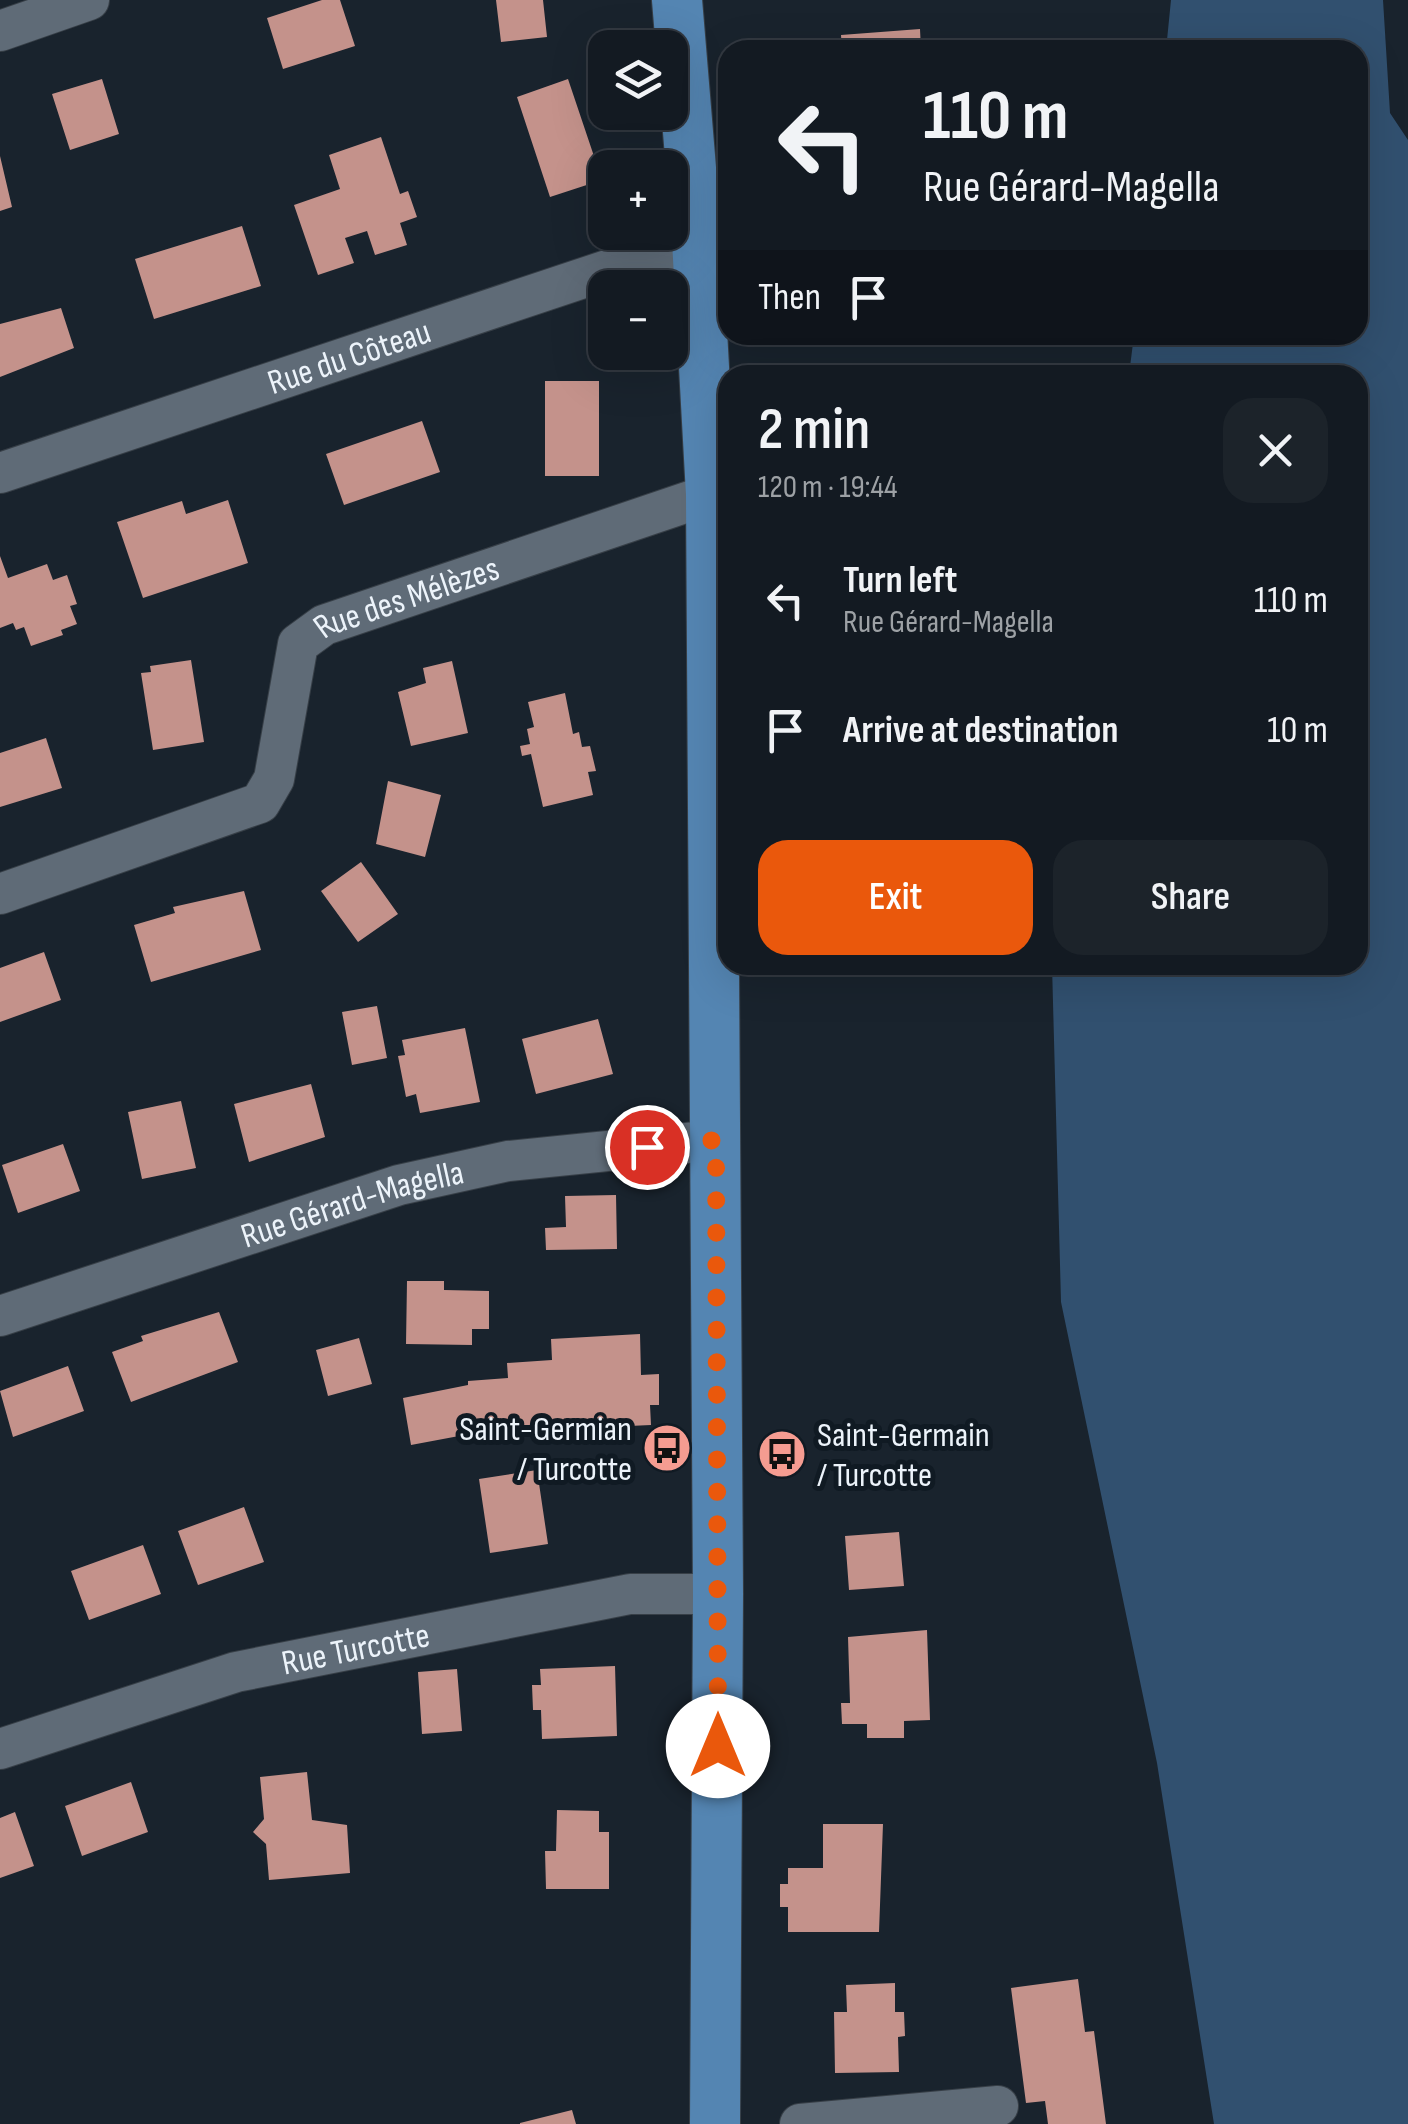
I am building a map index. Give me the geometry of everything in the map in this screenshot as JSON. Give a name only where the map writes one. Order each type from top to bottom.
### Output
[{"type":"main road","points":[[677,0],[697,240],[711,494],[718,1594],[715,2124]]},
{"type":"street","points":[[0,31],[89,0]]},
{"type":"street","name":"Rue du Côteau","points":[[0,473],[697,240]]},
{"type":"street","name":"Rue des Mélèzes","points":[[0,894],[260,803],[274,779],[298,644],[324,625],[711,494]]},
{"type":"street","name":"Rue Gérard-Magella","points":[[0,1316],[398,1184],[508,1161],[716,1140]]},
{"type":"street","name":"Rue Turcotte","points":[[0,1749],[236,1672],[630,1594],[718,1594]]},
{"type":"street","points":[[800,2124],[998,2106]]},
{"type":"shaded area","points":[[1171,0],[1383,0],[1390,113],[1408,140],[1408,2124],[1214,2124],[1157,1763],[1061,1302],[1052,975],[1368,975],[1368,365],[1130,365],[1133,345],[1368,345],[1368,40],[1167,40]]},
{"type":"building","points":[[322,0],[340,0],[355,46],[283,69],[267,18]]},
{"type":"building","points":[[496,0],[543,0],[547,37],[501,42]]},
{"type":"building","points":[[920,29],[921,40],[841,40],[841,35]]},
{"type":"building","points":[[102,79],[119,134],[70,150],[52,94]]},
{"type":"building","points":[[568,79],[592,150],[588,150],[588,185],[550,197],[517,97]]},
{"type":"building","points":[[381,137],[400,194],[408,191],[417,217],[400,223],[407,245],[375,255],[367,231],[345,238],[354,263],[318,275],[294,205],[340,189],[329,155]]},
{"type":"building","points":[[0,156],[12,207],[0,211]]},
{"type":"building","points":[[242,226],[261,286],[154,319],[135,259]]},
{"type":"building","points":[[61,308],[74,348],[0,377],[0,324]]},
{"type":"building","points":[[545,381],[599,381],[599,476],[545,476]]},
{"type":"building","points":[[422,421],[440,472],[344,505],[326,454]]},
{"type":"building","points":[[228,500],[248,563],[143,598],[117,522],[182,501],[186,514]]},
{"type":"building","points":[[0,556],[8,578],[47,564],[53,580],[67,575],[77,604],[70,606],[77,624],[61,630],[63,635],[31,646],[24,627],[16,630],[13,623],[0,628]]},
{"type":"building","points":[[191,660],[204,742],[153,750],[141,673],[151,672],[150,666]]},
{"type":"building","points":[[452,661],[468,733],[411,746],[398,692],[426,683],[423,668]]},
{"type":"building","points":[[565,693],[573,734],[579,732],[582,747],[590,746],[596,771],[588,772],[593,795],[543,807],[531,754],[522,756],[520,746],[530,744],[527,729],[534,727],[528,702]]},
{"type":"building","points":[[46,738],[62,788],[0,807],[0,753]]},
{"type":"building","points":[[388,781],[441,795],[425,857],[376,844]]},
{"type":"building","points":[[361,862],[398,914],[358,942],[321,891]]},
{"type":"building","points":[[244,891],[261,950],[151,982],[134,925],[175,913],[173,907]]},
{"type":"building","points":[[44,952],[61,1000],[0,1022],[0,968]]},
{"type":"building","points":[[377,1006],[387,1058],[352,1065],[342,1012]]},
{"type":"building","points":[[598,1019],[613,1074],[536,1094],[522,1039]]},
{"type":"building","points":[[465,1028],[480,1102],[420,1113],[416,1094],[406,1097],[398,1056],[405,1055],[402,1040]]},
{"type":"building","points":[[311,1084],[325,1137],[249,1162],[234,1104]]},
{"type":"building","points":[[181,1101],[196,1168],[142,1179],[128,1112]]},
{"type":"building","points":[[63,1144],[80,1191],[18,1213],[2,1165]]},
{"type":"building","points":[[616,1195],[617,1249],[546,1250],[545,1228],[566,1227],[565,1196]]},
{"type":"building","points":[[407,1281],[444,1281],[444,1290],[489,1291],[489,1329],[472,1329],[472,1345],[406,1344]]},
{"type":"building","points":[[219,1312],[238,1362],[131,1402],[112,1352],[143,1341],[141,1336]]},
{"type":"building","points":[[640,1334],[641,1375],[659,1374],[659,1405],[650,1405],[651,1425],[475,1433],[411,1445],[403,1398],[468,1385],[468,1381],[508,1378],[507,1363],[552,1360],[551,1339]]},
{"type":"building","points":[[359,1338],[372,1384],[328,1396],[316,1350]]},
{"type":"building","points":[[68,1366],[84,1411],[13,1437],[0,1391]]},
{"type":"building","points":[[537,1470],[548,1544],[490,1553],[479,1479]]},
{"type":"building","points":[[244,1507],[264,1562],[198,1585],[178,1531]]},
{"type":"building","points":[[899,1532],[904,1586],[849,1590],[845,1536]]},
{"type":"building","points":[[143,1545],[161,1594],[89,1620],[71,1571]]},
{"type":"building","points":[[927,1630],[930,1720],[904,1721],[904,1738],[867,1738],[867,1724],[842,1724],[841,1703],[850,1703],[848,1637]]},
{"type":"building","points":[[615,1666],[617,1736],[542,1739],[541,1710],[533,1710],[532,1685],[541,1685],[540,1669]]},
{"type":"building","points":[[457,1669],[462,1731],[422,1734],[418,1672]]},
{"type":"building","points":[[307,1772],[312,1820],[347,1825],[350,1873],[269,1880],[266,1844],[253,1832],[264,1819],[260,1777]]},
{"type":"building","points":[[131,1782],[148,1832],[82,1856],[65,1806]]},
{"type":"building","points":[[557,1810],[599,1811],[599,1832],[609,1832],[609,1889],[546,1889],[545,1851],[556,1851]]},
{"type":"building","points":[[15,1812],[34,1866],[0,1878],[0,1818]]},
{"type":"building","points":[[823,1824],[883,1824],[879,1932],[788,1932],[788,1907],[780,1907],[780,1884],[788,1884],[788,1868],[823,1868]]},
{"type":"building","points":[[1078,1979],[1085,2032],[1094,2031],[1106,2124],[1048,2124],[1045,2101],[1026,2103],[1011,1988]]},
{"type":"building","points":[[895,1983],[895,2012],[904,2012],[905,2036],[898,2037],[899,2072],[835,2073],[834,2012],[847,2012],[846,1985]]},
{"type":"building","points":[[572,2110],[576,2124],[520,2124],[520,2123]]},
{"type":"place","name":"Saint-Germian / Turcotte","points":[[667,1448]]},
{"type":"place","name":"Saint-Germain / Turcotte","points":[[782,1454]]},
{"type":"route","points":[[647,1147],[716,1140],[718,1746]]}]
